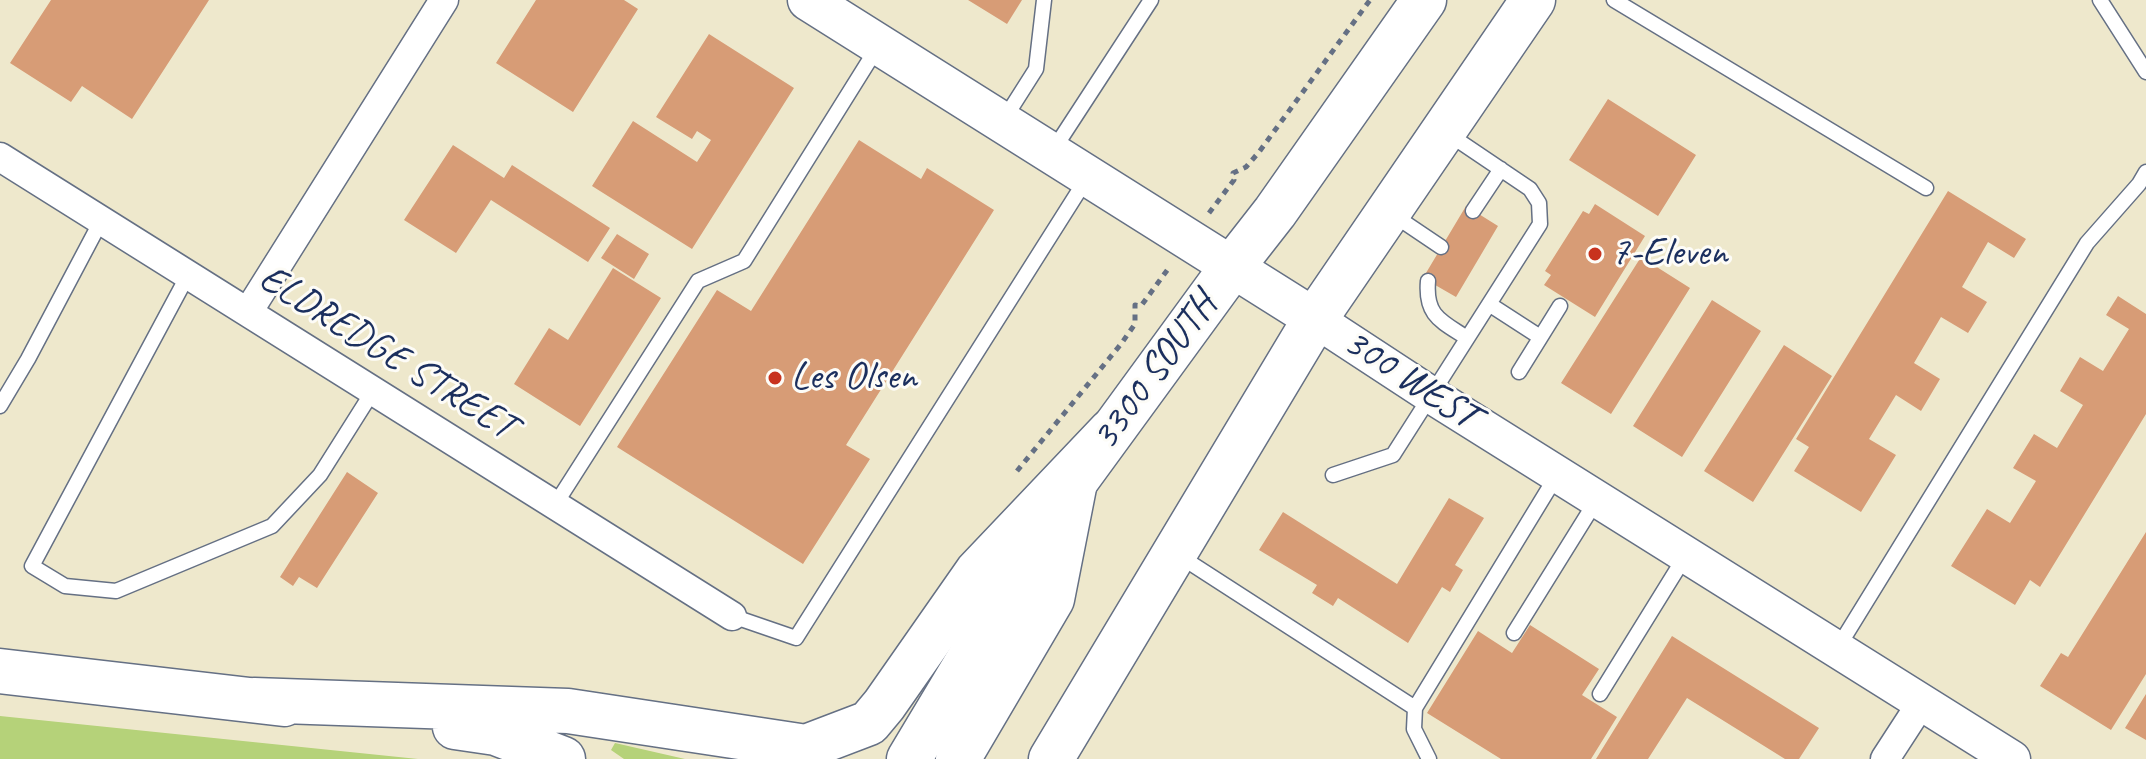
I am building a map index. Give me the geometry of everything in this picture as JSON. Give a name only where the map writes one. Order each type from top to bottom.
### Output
[{"type":"main road","name":"300 WEST","points":[[808,0],[1315,319]]},
{"type":"main road","points":[[1051,759],[1315,319],[1533,0]]},
{"type":"main road","name":"3300 SOUTH","points":[[909,759],[1075,482],[1280,206],[1423,1]]},
{"type":"main road","points":[[254,700],[568,711],[806,747],[869,723],[977,572],[1111,431]]},
{"type":"main road","points":[[958,759],[1052,599],[1075,482]]},
{"type":"main road","points":[[0,671],[254,700],[496,733],[563,759]]},
{"type":"street","points":[[248,312],[444,0]]},
{"type":"street","name":"ELDREDGE STREET","points":[[0,157],[732,616]]},
{"type":"street","name":"300 WEST","points":[[1315,319],[2012,759]]},
{"type":"street","points":[[1885,759],[1922,702]]},
{"type":"lane","points":[[1003,122],[1036,69],[1044,0]]},
{"type":"lane","points":[[1052,152],[1151,0]]},
{"type":"lane","points":[[1614,0],[1926,188]]},
{"type":"lane","points":[[2100,0],[2146,72]]},
{"type":"lane","points":[[555,505],[698,281],[744,261],[879,44]]},
{"type":"lane","points":[[1333,475],[1393,455],[1540,224],[1539,203],[1530,189],[1444,130]]},
{"type":"lane","points":[[1473,211],[1501,169]]},
{"type":"lane","points":[[1837,649],[2087,243],[2146,172]]},
{"type":"lane","points":[[732,616],[796,638],[1088,175]]},
{"type":"lane","points":[[1388,211],[1441,247]]},
{"type":"lane","points":[[0,406],[101,221]]},
{"type":"lane","points":[[188,275],[32,566],[65,586],[116,591],[272,526],[320,475],[373,391]]},
{"type":"lane","points":[[1428,281],[1427,299],[1435,317],[1467,338]]},
{"type":"lane","points":[[1489,304],[1540,337]]},
{"type":"lane","points":[[1519,372],[1560,306]]},
{"type":"lane","points":[[1429,759],[1414,729],[1415,708],[1558,474]]},
{"type":"lane","points":[[1514,633],[1597,499]]},
{"type":"lane","points":[[1175,553],[1415,708]]},
{"type":"lane","points":[[1600,694],[1686,555]]},
{"type":"path","points":[[1234,180],[1233,173],[1246,167],[1259,152],[1370,0]]},
{"type":"green space","points":[[0,716],[418,759],[0,759]]},
{"type":"green space","points":[[615,743],[685,759],[624,759],[611,750]]},
{"type":"building","points":[[51,0],[209,0],[132,119],[82,86],[71,102],[10,63]]},
{"type":"building","points":[[536,0],[624,0],[638,9],[573,112],[496,63]]},
{"type":"building","points":[[968,0],[1022,0],[1007,24]]},
{"type":"building","points":[[709,34],[794,88],[692,249],[592,186],[633,121],[697,162],[711,140],[697,131],[692,139],[656,117]]},
{"type":"building","points":[[1608,99],[1696,155],[1658,216],[1569,160]]},
{"type":"building","name":"Les Olsen","points":[[859,140],[921,179],[927,168],[994,210],[846,445],[870,459],[803,564],[617,447],[717,290],[751,311]]},
{"type":"building","points":[[453,145],[504,178],[512,165],[610,228],[588,262],[491,200],[456,253],[404,220]]},
{"type":"building","points":[[1948,191],[2026,239],[2014,258],[1988,242],[1962,287],[1987,302],[1968,333],[1941,317],[1914,363],[1940,379],[1921,411],[1896,395],[1869,439],[1896,455],[1861,512],[1794,471],[1809,447],[1796,439]]},
{"type":"building","name":"7-Eleven","points":[[1595,204],[1645,236],[1595,317],[1544,285],[1551,275],[1545,271],[1583,211],[1589,214]]},
{"type":"building","name":"7-Eleven","points":[[1466,206],[1498,226],[1456,297],[1423,278]]},
{"type":"building","points":[[617,234],[649,254],[634,279],[601,258]]},
{"type":"building","points":[[1641,257],[1690,288],[1611,414],[1561,383]]},
{"type":"building","points":[[613,268],[661,298],[580,426],[514,384],[549,328],[568,340]]},
{"type":"building","points":[[2118,296],[2146,314],[2146,414],[2040,587],[2030,580],[2015,605],[1951,566],[1987,509],[2010,523],[2036,481],[2013,468],[2034,434],[2057,448],[2083,405],[2060,391],[2080,357],[2103,371],[2129,329],[2106,315]]},
{"type":"building","points":[[1712,300],[1761,331],[1682,457],[1633,426]]},
{"type":"building","points":[[1784,345],[1832,376],[1753,502],[1704,471]]},
{"type":"building","points":[[347,472],[378,493],[317,588],[299,577],[293,586],[280,577]]},
{"type":"building","points":[[1449,498],[1484,518],[1455,565],[1463,570],[1450,592],[1442,587],[1408,643],[1338,598],[1333,606],[1312,593],[1317,585],[1259,550],[1283,512],[1397,584]]},
{"type":"building","points":[[2146,532],[2146,674],[2111,730],[2040,686],[2061,653],[2068,657]]},
{"type":"building","points":[[1530,625],[1599,669],[1582,695],[1617,717],[1591,759],[1501,759],[1427,713],[1478,631],[1512,653]]},
{"type":"building","points":[[1672,636],[1819,728],[1799,759],[1785,759],[1687,698],[1648,759],[1596,759]]},
{"type":"building","points":[[2146,694],[2146,740],[2125,728]]},
{"type":"place","name":"7-Eleven","points":[[1595,254]]},
{"type":"place","name":"Les Olsen","points":[[775,378]]}]
